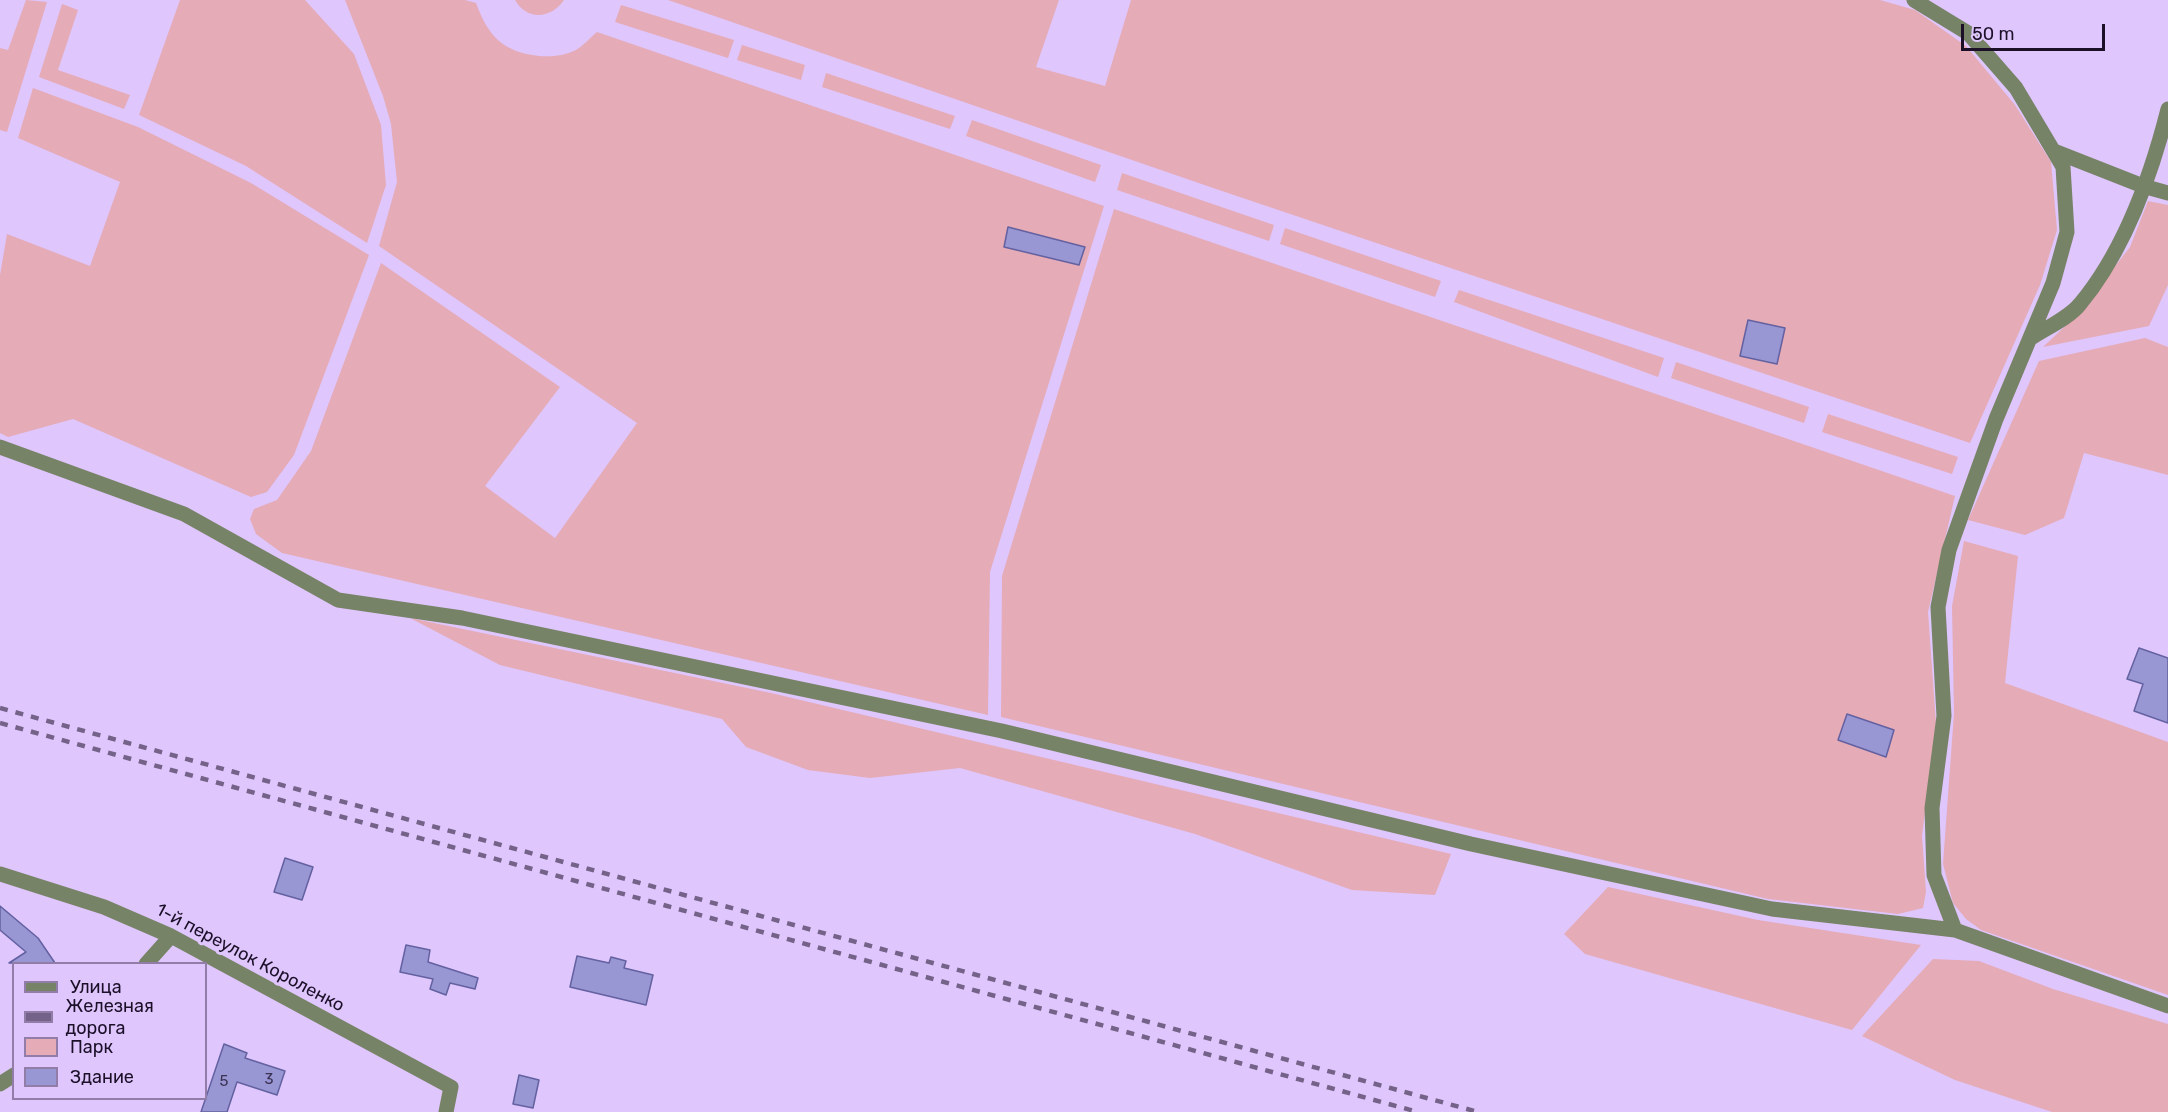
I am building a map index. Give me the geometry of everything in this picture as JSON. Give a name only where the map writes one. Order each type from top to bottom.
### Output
[{"type":"street","points":[[1914,0],[1968,33],[2016,88],[2063,166],[2067,232],[2053,282],[1996,419],[1948,550],[1938,607],[1944,716],[1932,808],[1934,875],[1955,930]]},
{"type":"street","points":[[2031,338],[2079,306],[2118,248],[2143,186],[2168,109]]},
{"type":"street","points":[[2054,151],[2143,186],[2168,193]]},
{"type":"street","points":[[0,447],[184,514],[338,600],[462,618],[1002,731],[1471,844],[1772,909],[1955,930],[2168,1006]]},
{"type":"street","name":"1-й переулок Короленко","points":[[0,874],[104,907],[171,936],[450,1087],[446,1112]]},
{"type":"street","points":[[147,962],[171,936]]},
{"type":"green space","points":[[26,0],[47,2],[7,132],[0,130],[0,48],[8,50]]},
{"type":"green space","points":[[180,0],[305,0],[354,54],[381,125],[386,185],[367,243],[246,166],[139,115]]},
{"type":"green space","points":[[345,0],[465,0],[476,3],[486,25],[498,40],[516,51],[539,56],[558,56],[576,50],[597,32],[1104,206],[990,572],[988,715],[282,553],[256,534],[250,519],[254,509],[277,500],[311,451],[381,263],[560,387],[485,486],[555,538],[637,423],[379,246],[397,182],[391,124],[383,96]]},
{"type":"green space","points":[[515,0],[564,0],[553,11],[539,15],[526,12]]},
{"type":"green space","points":[[668,0],[1059,0],[1036,67],[1105,86],[1131,0],[1880,0],[1915,10],[1966,46],[2015,105],[2051,162],[2057,230],[2040,285],[1970,443],[1216,189]]},
{"type":"green space","points":[[62,4],[78,10],[58,70],[130,95],[124,109],[39,77]]},
{"type":"green space","points":[[621,5],[734,40],[728,58],[615,22]]},
{"type":"green space","points":[[742,45],[805,65],[801,80],[737,60]]},
{"type":"green space","points":[[826,73],[955,116],[950,129],[822,87]]},
{"type":"green space","points":[[33,88],[138,127],[251,183],[369,255],[294,455],[267,492],[251,497],[73,419],[8,437],[0,433],[0,275],[7,234],[90,266],[120,182],[18,138]]},
{"type":"green space","points":[[972,120],[1101,165],[1095,182],[966,136]]},
{"type":"green space","points":[[1122,173],[1274,225],[1269,241],[1117,190]]},
{"type":"green space","points":[[2148,201],[2168,205],[2168,285],[2149,326],[2043,347],[2077,315],[2130,247]]},
{"type":"green space","points":[[1114,209],[1955,496],[1928,612],[1936,724],[1922,836],[1926,892],[1923,908],[1898,914],[1768,899],[1001,717],[1002,576]]},
{"type":"green space","points":[[1285,228],[1441,281],[1435,297],[1280,244]]},
{"type":"green space","points":[[1459,290],[1664,358],[1658,377],[1454,302]]},
{"type":"green space","points":[[2145,338],[2168,347],[2168,475],[2084,453],[2064,518],[2025,535],[1968,520],[2039,361]]},
{"type":"green space","points":[[1676,362],[1809,407],[1804,423],[1671,378]]},
{"type":"green space","points":[[1828,414],[1958,457],[1952,474],[1822,432]]},
{"type":"green space","points":[[1964,541],[2018,556],[2005,683],[2168,742],[2168,995],[1981,930],[1966,919],[1953,903],[1943,864],[1954,713],[1952,606]]},
{"type":"green space","points":[[410,618],[771,693],[1451,854],[1435,895],[1352,890],[1195,834],[960,768],[870,778],[808,770],[746,747],[722,719],[500,665]]},
{"type":"green space","points":[[1608,887],[1758,920],[1921,945],[1852,1030],[1585,954],[1564,934]]},
{"type":"green space","points":[[1933,959],[1979,961],[2053,989],[2168,1024],[2168,1112],[2052,1112],[1955,1080],[1862,1036]]},
{"type":"building","points":[[1008,227],[1085,247],[1079,265],[1004,247]]},
{"type":"building","points":[[1748,320],[1785,328],[1777,364],[1740,356]]},
{"type":"building","points":[[2139,648],[2168,658],[2168,723],[2134,711],[2143,684],[2127,679]]},
{"type":"building","points":[[1847,714],[1894,730],[1886,757],[1838,740]]},
{"type":"building","points":[[285,858],[313,867],[302,900],[274,892]]},
{"type":"building","points":[[0,906],[38,938],[54,962],[9,963],[26,952],[0,930]]},
{"type":"building","points":[[406,945],[430,950],[428,962],[478,978],[475,989],[450,983],[446,995],[430,989],[433,979],[400,972]]},
{"type":"building","points":[[577,956],[609,963],[611,957],[626,961],[624,968],[653,975],[646,1005],[570,987]]},
{"type":"building","points":[[224,1044],[247,1053],[245,1058],[285,1071],[277,1095],[237,1082],[227,1112],[201,1112],[207,1100]]},
{"type":"building","points":[[519,1075],[539,1080],[533,1108],[513,1104]]},
{"type":"railway","points":[[0,708],[1478,1112]]},
{"type":"railway","points":[[0,723],[1418,1112]]}]
